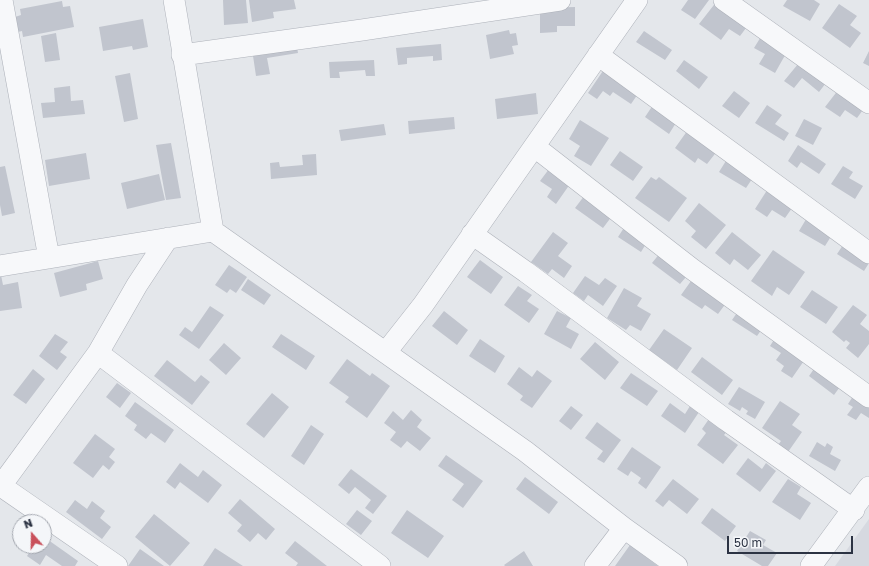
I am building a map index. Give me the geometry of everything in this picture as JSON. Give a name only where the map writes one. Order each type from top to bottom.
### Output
[{"type":"street","points":[[2,0],[49,258]]},
{"type":"street","points":[[174,0],[212,230],[525,451],[624,528],[677,566]]},
{"type":"street","points":[[182,55],[377,28],[560,0]]},
{"type":"street","points":[[386,352],[423,305],[637,0]]},
{"type":"street","points":[[724,0],[869,103]]},
{"type":"street","points":[[598,55],[869,253]]},
{"type":"street","points":[[535,147],[692,269],[869,398]]},
{"type":"street","points":[[0,266],[212,230]]},
{"type":"street","points":[[472,234],[726,420],[854,510]]},
{"type":"street","points":[[118,566],[0,486],[98,353],[137,285],[168,238]]},
{"type":"street","points":[[98,353],[380,566]]},
{"type":"street","points":[[811,566],[854,510],[869,487]]},
{"type":"street","points":[[595,566],[624,528]]},
{"type":"shaded area","points":[[869,519],[869,566],[835,566]]},
{"type":"building","points":[[223,0],[246,0],[248,23],[224,25]]},
{"type":"building","points":[[249,0],[294,0],[296,9],[273,12],[274,18],[252,22]]},
{"type":"building","points":[[688,0],[709,0],[695,19],[681,10]]},
{"type":"building","points":[[787,0],[814,0],[820,4],[810,21],[783,6]]},
{"type":"building","points":[[62,1],[63,7],[70,6],[74,27],[23,37],[22,31],[18,32],[15,17],[21,15],[20,9]]},
{"type":"building","points":[[717,1],[749,24],[740,36],[729,29],[721,40],[699,24]]},
{"type":"building","points":[[839,4],[857,16],[850,25],[861,33],[850,48],[822,28]]},
{"type":"building","points":[[575,7],[575,26],[557,26],[557,32],[540,33],[540,8]]},
{"type":"building","points":[[143,19],[148,47],[133,50],[132,46],[103,51],[99,27]]},
{"type":"building","points":[[509,30],[510,34],[516,33],[518,45],[512,46],[514,54],[490,59],[486,35]]},
{"type":"building","points":[[644,31],[672,50],[665,60],[636,42]]},
{"type":"building","points":[[56,33],[60,60],[45,62],[41,36]]},
{"type":"building","points":[[762,35],[788,50],[775,73],[759,64],[765,54],[754,48]]},
{"type":"building","points":[[296,42],[298,53],[267,58],[270,74],[256,76],[252,49]]},
{"type":"building","points":[[441,44],[442,60],[433,61],[433,56],[407,58],[407,64],[398,65],[396,48]]},
{"type":"building","points":[[869,51],[869,66],[863,63]]},
{"type":"building","points":[[803,58],[829,79],[819,92],[802,78],[794,88],[784,81]]},
{"type":"building","points":[[611,59],[646,82],[631,104],[613,92],[610,96],[603,91],[597,99],[588,93]]},
{"type":"building","points":[[374,60],[375,76],[366,76],[365,70],[339,72],[340,78],[330,78],[329,62]]},
{"type":"building","points":[[684,60],[708,77],[699,89],[676,71]]},
{"type":"building","points":[[130,73],[138,119],[124,122],[115,76]]},
{"type":"building","points":[[842,85],[868,103],[857,118],[845,110],[840,117],[825,107]]},
{"type":"building","points":[[70,86],[71,101],[83,100],[85,114],[43,118],[41,103],[55,102],[54,88]]},
{"type":"building","points":[[734,91],[750,103],[739,118],[722,106]]},
{"type":"building","points":[[536,93],[538,114],[497,119],[495,99]]},
{"type":"building","points":[[655,102],[679,118],[669,134],[645,117]]},
{"type":"building","points":[[767,105],[782,115],[775,124],[789,133],[784,141],[755,123]]},
{"type":"building","points":[[454,117],[455,129],[409,134],[408,121]]},
{"type":"building","points":[[804,119],[822,128],[813,145],[795,136]]},
{"type":"building","points":[[580,120],[609,138],[591,166],[574,156],[580,146],[569,139]]},
{"type":"building","points":[[384,124],[386,135],[341,141],[339,130]]},
{"type":"building","points":[[690,127],[725,141],[707,164],[698,158],[695,163],[675,148]]},
{"type":"building","points":[[171,143],[181,198],[166,200],[156,145]]},
{"type":"building","points":[[798,145],[826,164],[819,174],[801,162],[797,168],[788,161]]},
{"type":"building","points":[[620,151],[643,167],[633,181],[610,165]]},
{"type":"building","points":[[86,153],[90,179],[49,186],[45,160]]},
{"type":"building","points":[[316,154],[317,175],[271,179],[270,163],[279,162],[280,167],[303,165],[302,155]]},
{"type":"building","points":[[729,156],[756,173],[746,188],[719,172]]},
{"type":"building","points":[[5,166],[15,213],[2,216],[0,205],[0,167]]},
{"type":"building","points":[[843,166],[853,172],[849,178],[863,186],[855,199],[831,184]]},
{"type":"building","points":[[549,169],[570,184],[556,204],[547,197],[552,189],[540,181]]},
{"type":"building","points":[[159,174],[165,200],[127,209],[121,183]]},
{"type":"building","points":[[651,177],[656,180],[659,177],[687,198],[669,222],[635,198]]},
{"type":"building","points":[[771,184],[797,201],[785,218],[772,210],[767,217],[755,209]]},
{"type":"building","points":[[591,187],[612,216],[603,228],[575,208]]},
{"type":"building","points":[[699,203],[726,225],[706,249],[691,237],[696,231],[685,221]]},
{"type":"building","points":[[814,206],[835,230],[825,246],[799,231]]},
{"type":"building","points":[[631,217],[649,239],[641,252],[618,237]]},
{"type":"building","points":[[553,232],[568,243],[558,256],[572,266],[564,278],[552,269],[548,274],[531,262]]},
{"type":"building","points":[[732,232],[761,255],[748,270],[734,259],[730,265],[715,253]]},
{"type":"building","points":[[847,239],[869,263],[864,271],[837,254]]},
{"type":"building","points":[[664,248],[692,270],[680,284],[652,263]]},
{"type":"building","points":[[773,250],[805,272],[789,295],[777,287],[772,296],[751,281]]},
{"type":"building","points":[[480,260],[503,277],[491,294],[467,277]]},
{"type":"building","points":[[98,261],[103,279],[86,284],[87,290],[60,297],[54,273]]},
{"type":"building","points":[[229,265],[247,277],[236,293],[230,289],[227,293],[215,285]]},
{"type":"building","points":[[701,267],[735,291],[718,314],[705,305],[702,309],[681,295]]},
{"type":"building","points":[[0,275],[3,285],[18,282],[22,308],[0,311]]},
{"type":"building","points":[[585,276],[599,285],[605,278],[617,286],[603,306],[588,295],[584,301],[573,293]]},
{"type":"building","points":[[248,279],[271,295],[264,305],[241,290]]},
{"type":"building","points":[[518,286],[532,295],[527,301],[539,309],[529,323],[504,305]]},
{"type":"building","points":[[624,288],[642,298],[637,306],[651,314],[641,331],[630,325],[626,330],[607,318]]},
{"type":"building","points":[[812,290],[838,307],[826,324],[800,307]]},
{"type":"building","points":[[853,305],[867,315],[860,324],[869,331],[869,344],[858,358],[846,348],[850,343],[846,340],[844,342],[832,332]]},
{"type":"building","points":[[210,306],[224,315],[199,349],[179,335],[185,327],[192,332]]},
{"type":"building","points":[[741,307],[766,323],[757,336],[732,320]]},
{"type":"building","points":[[444,311],[468,330],[457,345],[432,326]]},
{"type":"building","points":[[557,311],[571,318],[566,327],[579,334],[571,349],[544,334]]},
{"type":"building","points":[[664,329],[692,348],[677,370],[649,350]]},
{"type":"building","points":[[55,334],[68,342],[60,352],[67,357],[57,370],[39,356]]},
{"type":"building","points":[[281,334],[315,356],[306,370],[272,347]]},
{"type":"building","points":[[777,335],[808,355],[792,378],[781,371],[784,366],[776,360],[781,353],[770,346]]},
{"type":"building","points":[[480,339],[505,356],[495,373],[469,356]]},
{"type":"building","points":[[595,342],[619,362],[605,380],[580,359]]},
{"type":"building","points":[[224,343],[241,358],[226,375],[209,360]]},
{"type":"building","points":[[702,357],[733,380],[722,395],[691,372]]},
{"type":"building","points":[[347,359],[370,376],[372,373],[390,386],[367,418],[345,402],[349,397],[329,383]]},
{"type":"building","points":[[167,360],[195,382],[201,375],[210,382],[192,405],[154,376]]},
{"type":"building","points":[[818,363],[850,373],[834,395],[809,376]]},
{"type":"building","points":[[519,367],[532,377],[537,370],[552,381],[532,408],[520,400],[523,396],[507,384]]},
{"type":"building","points":[[33,369],[45,379],[26,404],[13,395]]},
{"type":"building","points":[[631,373],[658,391],[647,406],[620,388]]},
{"type":"building","points":[[117,383],[131,393],[120,408],[106,397]]},
{"type":"building","points":[[739,387],[765,402],[755,419],[746,414],[748,411],[742,407],[740,411],[728,404]]},
{"type":"building","points":[[857,390],[869,398],[869,418],[861,413],[856,420],[847,415],[853,407],[848,404]]},
{"type":"building","points":[[272,393],[289,407],[264,438],[246,424]]},
{"type":"building","points":[[780,401],[800,414],[792,425],[802,432],[788,452],[778,445],[781,441],[762,428]]},
{"type":"building","points":[[135,402],[174,430],[165,443],[151,433],[146,439],[134,430],[137,425],[125,416]]},
{"type":"building","points":[[670,403],[685,414],[690,406],[699,412],[685,433],[661,416]]},
{"type":"building","points":[[571,406],[583,415],[571,430],[559,421]]},
{"type":"building","points":[[411,410],[422,420],[417,427],[431,438],[420,451],[407,441],[401,448],[390,440],[396,432],[384,423],[393,411],[403,420]]},
{"type":"building","points":[[711,416],[729,429],[724,435],[738,445],[723,464],[697,445],[706,433],[702,429]]},
{"type":"building","points":[[597,422],[621,440],[604,463],[597,459],[603,451],[585,438]]},
{"type":"building","points":[[311,425],[324,434],[304,465],[291,456]]},
{"type":"building","points":[[95,434],[115,449],[109,457],[115,462],[109,470],[103,465],[93,478],[73,463]]},
{"type":"building","points":[[817,442],[825,447],[827,443],[833,447],[830,454],[841,460],[835,471],[809,456]]},
{"type":"building","points":[[632,447],[661,467],[646,489],[638,483],[641,478],[631,471],[628,476],[617,469]]},
{"type":"building","points":[[446,455],[483,481],[463,508],[452,500],[464,484],[438,466]]},
{"type":"building","points":[[748,458],[762,469],[766,463],[776,471],[760,492],[736,474]]},
{"type":"building","points":[[180,463],[198,477],[203,470],[222,485],[208,503],[180,482],[175,489],[166,482]]},
{"type":"building","points":[[351,469],[387,496],[373,514],[365,508],[371,500],[355,487],[349,494],[338,485]]},
{"type":"building","points":[[525,477],[558,502],[549,514],[516,489]]},
{"type":"building","points":[[673,479],[699,499],[687,514],[669,500],[663,507],[655,501]]},
{"type":"building","points":[[788,479],[801,487],[797,494],[811,503],[800,520],[772,502]]},
{"type":"building","points":[[240,499],[275,529],[266,540],[258,533],[250,542],[237,531],[242,525],[228,513]]},
{"type":"building","points":[[75,500],[87,509],[92,501],[105,511],[100,518],[111,527],[102,539],[66,512]]},
{"type":"building","points":[[712,508],[736,526],[725,541],[701,523]]},
{"type":"building","points":[[357,510],[372,521],[361,535],[346,524]]},
{"type":"building","points":[[407,510],[444,536],[428,558],[391,533]]},
{"type":"building","points":[[154,514],[190,543],[170,566],[135,537]]},
{"type":"building","points":[[750,531],[766,540],[763,545],[777,553],[768,566],[762,566],[737,551]]},
{"type":"building","points":[[295,541],[327,566],[296,566],[298,563],[285,553]]},
{"type":"building","points":[[52,543],[78,561],[75,566],[62,566],[46,555],[40,565],[27,556],[28,554],[52,554]]},
{"type":"building","points":[[630,545],[658,566],[615,566]]},
{"type":"building","points":[[215,548],[243,566],[203,566]]},
{"type":"building","points":[[140,549],[164,566],[128,566]]},
{"type":"building","points":[[524,551],[533,566],[504,565]]}]
